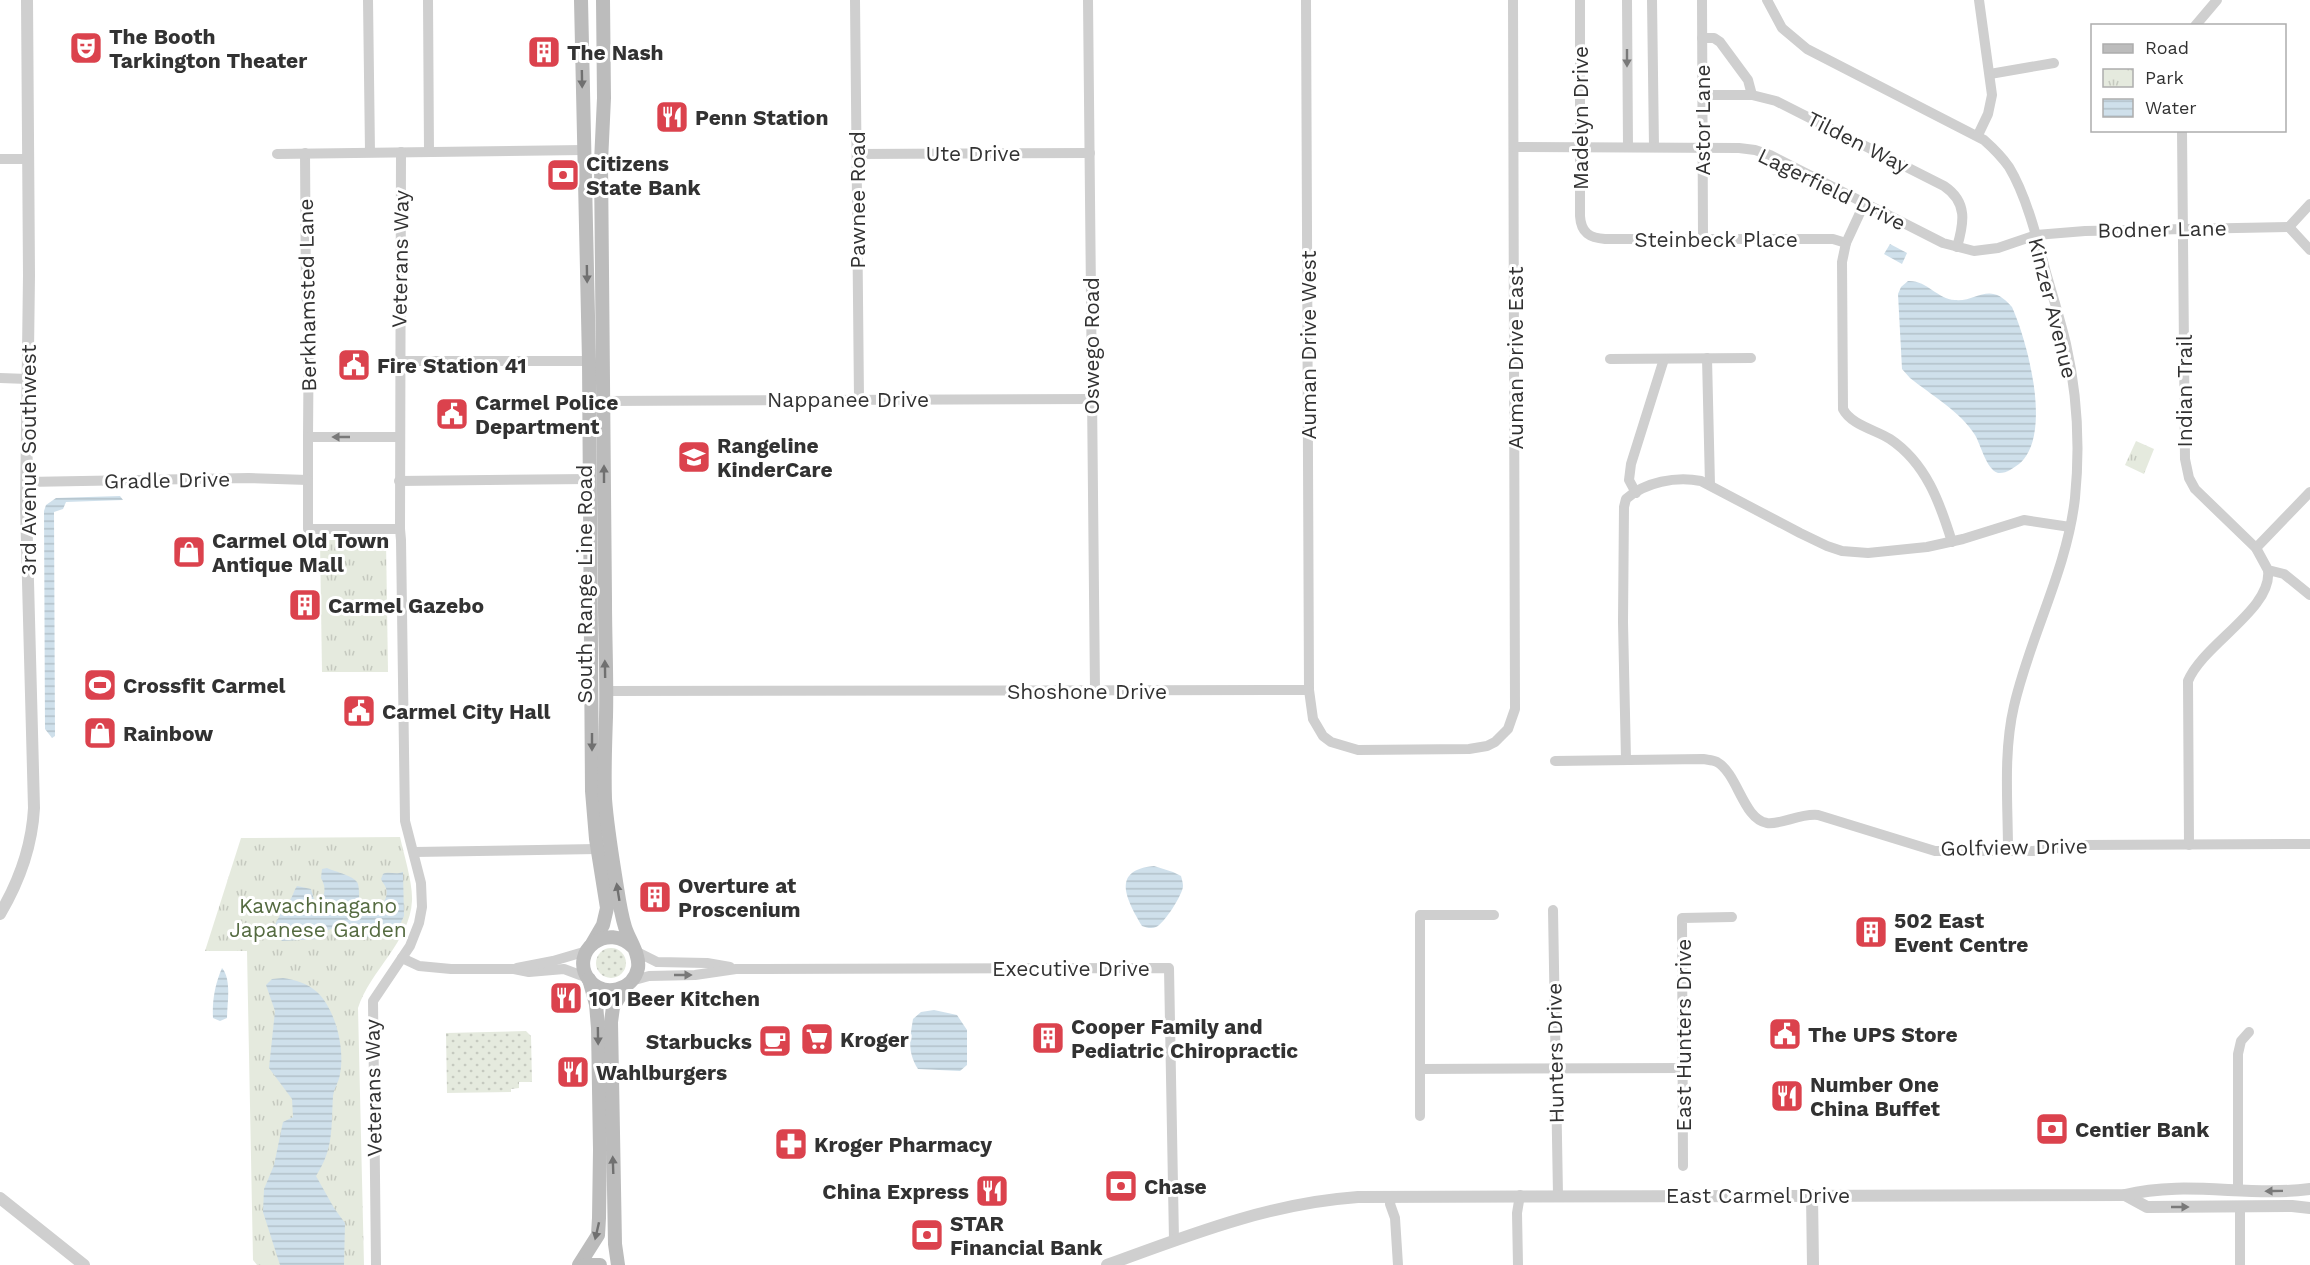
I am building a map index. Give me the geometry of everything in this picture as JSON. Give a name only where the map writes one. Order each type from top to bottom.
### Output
[{"type":"main road","name":"South Range Line Road","points":[[581,0],[589,361],[592,791],[597,849],[607,914],[589,948]]},
{"type":"main road","name":"South Range Line Road","points":[[603,0],[604,98],[601,162],[606,691],[604,753],[607,822],[623,920],[634,949]]},
{"type":"main road","points":[[579,1265],[598,1234],[599,1218],[598,1028],[596,1004],[584,962],[589,948],[603,937],[610,936],[623,939],[634,949],[638,963],[629,984],[613,1007],[611,1022],[615,1244],[618,1265]]},
{"type":"main road","points":[[588,978],[594,985],[610,990],[629,984]]},
{"type":"main road","points":[[585,1265],[600,1265]]},
{"type":"street","name":"3rd Avenue Southwest","points":[[0,914],[21,874],[33,825],[26,482],[29,159],[27,0]]},
{"type":"street","points":[[368,0],[370,152]]},
{"type":"street","points":[[428,0],[429,152]]},
{"type":"street","name":"Pawnee Road","points":[[855,0],[859,399]]},
{"type":"street","name":"Oswego Road","points":[[1088,0],[1095,691]]},
{"type":"street","name":"Auman Drive West","points":[[1306,0],[1309,690]]},
{"type":"street","name":"Auman Drive East","points":[[1309,690],[1313,719],[1323,736],[1337,745],[1358,750],[1469,749],[1487,746],[1495,742],[1508,729],[1514,716],[1516,686],[1513,0]]},
{"type":"street","name":"Madelyn Drive","points":[[1580,0],[1580,222],[1586,234]]},
{"type":"street","points":[[1627,0],[1628,147]]},
{"type":"street","points":[[1652,0],[1654,147]]},
{"type":"street","name":"Astor Lane","points":[[1702,0],[1703,239]]},
{"type":"street","name":"Kinzer Avenue","points":[[1767,0],[1782,28],[1807,49],[1978,135],[1997,152],[2007,165],[2036,235],[2066,343],[2072,375],[2077,473],[2070,527],[2055,580],[2022,672],[2013,708],[2008,757],[2008,851]]},
{"type":"street","points":[[1978,135],[1992,100],[1979,0]]},
{"type":"street","points":[[2197,24],[2217,0]]},
{"type":"street","points":[[1702,38],[1714,38],[1720,42],[1748,80],[1752,95]]},
{"type":"street","points":[[1990,74],[2054,63]]},
{"type":"street","name":"Tilden Way","points":[[1703,95],[1752,95],[1776,101],[1949,189],[1958,198],[1963,212],[1963,226],[1957,247]]},
{"type":"street","name":"Indian Trail","points":[[2182,132],[2185,459],[2189,478],[2195,489],[2256,548],[2268,570]]},
{"type":"street","name":"Lagerfield Drive","points":[[1514,147],[1755,150],[1770,155],[1943,243],[1983,251],[2036,235]]},
{"type":"street","points":[[277,154],[584,150]]},
{"type":"street","name":"Veterans Way","points":[[376,1265],[373,1001],[413,939],[422,907],[421,883],[405,821],[399,529],[401,152]]},
{"type":"street","name":"Berkhamsted Lane","points":[[305,153],[306,297],[309,307],[308,529],[399,529]]},
{"type":"street","name":"Ute Drive","points":[[857,154],[1090,153]]},
{"type":"street","points":[[0,159],[29,159]]},
{"type":"street","points":[[1865,202],[1846,243],[1842,262],[1843,409],[1846,415],[1855,422],[1895,443],[1917,465],[1937,498],[1952,543]]},
{"type":"street","points":[[2310,204],[2289,226],[2310,250]]},
{"type":"street","name":"Bodner Lane","points":[[2036,235],[2085,231],[2289,226]]},
{"type":"street","name":"Steinbeck Place","points":[[1586,234],[1605,239],[1833,239],[1846,243]]},
{"type":"street","points":[[1707,358],[1710,485]]},
{"type":"street","points":[[1610,359],[1751,358]]},
{"type":"street","points":[[1636,492],[1629,480],[1631,464],[1664,359]]},
{"type":"street","points":[[400,362],[589,361]]},
{"type":"street","points":[[0,378],[28,379]]},
{"type":"street","name":"Nappanee Drive","points":[[604,401],[1092,399]]},
{"type":"street","points":[[308,437],[399,437]]},
{"type":"street","name":"Gradle Drive","points":[[26,482],[249,478],[308,480]]},
{"type":"street","points":[[399,481],[589,478]]},
{"type":"street","points":[[1626,760],[1623,622],[1624,507],[1626,499],[1636,492],[1664,481],[1691,479],[1710,485],[1809,538],[1842,551],[1868,553],[1927,548],[1952,543],[2024,520],[2070,527]]},
{"type":"street","points":[[2256,548],[2310,492]]},
{"type":"street","points":[[2310,595],[2284,574],[2268,570],[2268,584],[2258,602],[2197,664],[2188,681],[2189,845],[2310,844]]},
{"type":"street","name":"Shoshone Drive","points":[[606,691],[1309,690]]},
{"type":"street","name":"Golfview Drive","points":[[1555,761],[1703,759],[1716,761],[1729,775],[1750,810],[1765,823],[1806,814],[1818,814],[1935,850],[2033,851],[2082,845],[2189,845]]},
{"type":"street","points":[[414,852],[597,849]]},
{"type":"street","name":"Hunters Drive","points":[[1553,910],[1558,1196]]},
{"type":"street","points":[[1420,1116],[1420,915],[1494,915]]},
{"type":"street","name":"East Hunters Drive","points":[[1683,1166],[1682,918],[1732,917]]},
{"type":"street","points":[[514,969],[553,961],[589,948]]},
{"type":"street","name":"Executive Drive","points":[[634,949],[657,962],[707,963],[736,969]]},
{"type":"street","points":[[402,958],[419,966],[451,969],[514,969],[529,972],[564,969],[588,978]]},
{"type":"street","name":"Executive Drive","points":[[629,984],[649,976],[695,975],[736,969],[1169,968],[1174,1240]]},
{"type":"street","points":[[2238,1190],[2238,1054],[2241,1041],[2250,1032]]},
{"type":"street","points":[[1419,1069],[1684,1068]]},
{"type":"street","name":"East Carmel Drive","points":[[1107,1265],[1218,1225],[1275,1209],[1339,1198],[1391,1200],[1521,1195],[2125,1196],[2150,1189],[2310,1189]]},
{"type":"street","points":[[1518,1265],[1518,1213],[1521,1195]]},
{"type":"street","points":[[1812,1195],[1813,1265]]},
{"type":"street","name":"East Carmel Drive","points":[[2125,1196],[2147,1207],[2292,1206],[2310,1208]]},
{"type":"street","points":[[0,1198],[84,1265]]},
{"type":"street","points":[[1391,1200],[1395,1218],[1398,1265]]},
{"type":"street","points":[[2240,1206],[2240,1265]]},
{"type":"green space","points":[[2136,441],[2154,449],[2144,474],[2125,465]]},
{"type":"green space","points":[[320,540],[386,540],[388,672],[322,672]]},
{"type":"green space","name":"Kawachinagano Japanese Garden","points":[[400,837],[411,886],[410,916],[397,943],[371,981],[358,1008],[364,1265],[257,1265],[253,1260],[247,951],[205,951],[241,838]]},
{"type":"green space","points":[[611,948],[622,952],[626,963],[622,974],[611,978],[600,974],[596,963],[600,952]]},
{"type":"green space","points":[[526,1031],[531,1036],[532,1082],[519,1082],[519,1088],[511,1089],[511,1092],[447,1093],[446,1033]]},
{"type":"water","points":[[1890,244],[1907,253],[1902,264],[1884,254]]},
{"type":"water","points":[[1908,281],[1921,283],[1955,300],[1990,293],[2004,299],[2012,307],[2025,343],[2034,388],[2036,412],[2035,433],[2029,451],[2019,464],[2009,470],[2001,473],[1994,471],[1987,462],[1975,435],[1962,419],[1902,369],[1898,294],[1901,287]]},
{"type":"water","points":[[120,496],[123,500],[66,502],[63,509],[54,512],[55,736],[52,738],[45,729],[44,511],[46,505],[56,498]]},
{"type":"water","points":[[1154,866],[1181,876],[1183,886],[1177,902],[1164,920],[1156,927],[1149,928],[1142,926],[1131,906],[1126,888],[1131,873]]},
{"type":"water","points":[[327,868],[356,881],[359,887],[361,909],[366,911],[376,909],[384,903],[387,893],[381,879],[383,874],[403,872],[404,916],[397,931],[373,939],[363,935],[359,928],[344,925],[330,929],[317,939],[282,941],[273,930],[297,886],[311,889],[315,903],[319,903],[324,890],[321,878],[322,869]]},
{"type":"water","points":[[222,968],[227,979],[228,999],[227,1018],[220,1021],[213,1018],[213,1005]]},
{"type":"water","points":[[283,978],[301,982],[317,992],[329,1009],[338,1030],[341,1064],[333,1096],[329,1147],[316,1176],[345,1223],[344,1265],[280,1265],[263,1212],[264,1189],[274,1165],[283,1122],[293,1117],[292,1099],[269,1068],[275,1011],[266,985],[272,979]]},
{"type":"water","points":[[934,1010],[957,1015],[967,1030],[967,1065],[960,1071],[918,1069],[912,1057],[910,1045],[913,1019],[921,1012]]},
{"type":"place","name":"The Booth Tarkington Theater","points":[[86,48]]},
{"type":"place","name":"The Nash","points":[[544,52]]},
{"type":"place","name":"Penn Station","points":[[672,117]]},
{"type":"place","name":"Citizens State Bank","points":[[563,175]]},
{"type":"place","name":"Fire Station 41","points":[[354,365]]},
{"type":"place","name":"Carmel Police Department","points":[[452,414]]},
{"type":"place","name":"Rangeline KinderCare","points":[[694,457]]},
{"type":"place","name":"Carmel Old Town Antique Mall","points":[[189,552]]},
{"type":"place","name":"Carmel Gazebo","points":[[305,605]]},
{"type":"place","name":"Crossfit Carmel","points":[[100,685]]},
{"type":"place","name":"Carmel City Hall","points":[[359,711]]},
{"type":"place","name":"Rainbow","points":[[100,733]]},
{"type":"place","name":"Overture at Proscenium","points":[[655,897]]},
{"type":"place","name":"502 East Event Centre","points":[[1871,932]]},
{"type":"place","name":"101 Beer Kitchen","points":[[566,998]]},
{"type":"place","name":"The UPS Store","points":[[1785,1034]]},
{"type":"place","name":"Cooper Family and Pediatric Chiropractic","points":[[1048,1038]]},
{"type":"place","name":"Kroger","points":[[817,1039]]},
{"type":"place","name":"Starbucks","points":[[775,1041]]},
{"type":"place","name":"Wahlburgers","points":[[573,1072]]},
{"type":"place","name":"Number One China Buffet","points":[[1787,1096]]},
{"type":"place","name":"Centier Bank","points":[[2052,1129]]},
{"type":"place","name":"Kroger Pharmacy","points":[[791,1144]]},
{"type":"place","name":"Chase","points":[[1121,1186]]},
{"type":"place","name":"China Express","points":[[992,1191]]},
{"type":"place","name":"STAR Financial Bank","points":[[927,1235]]}]
